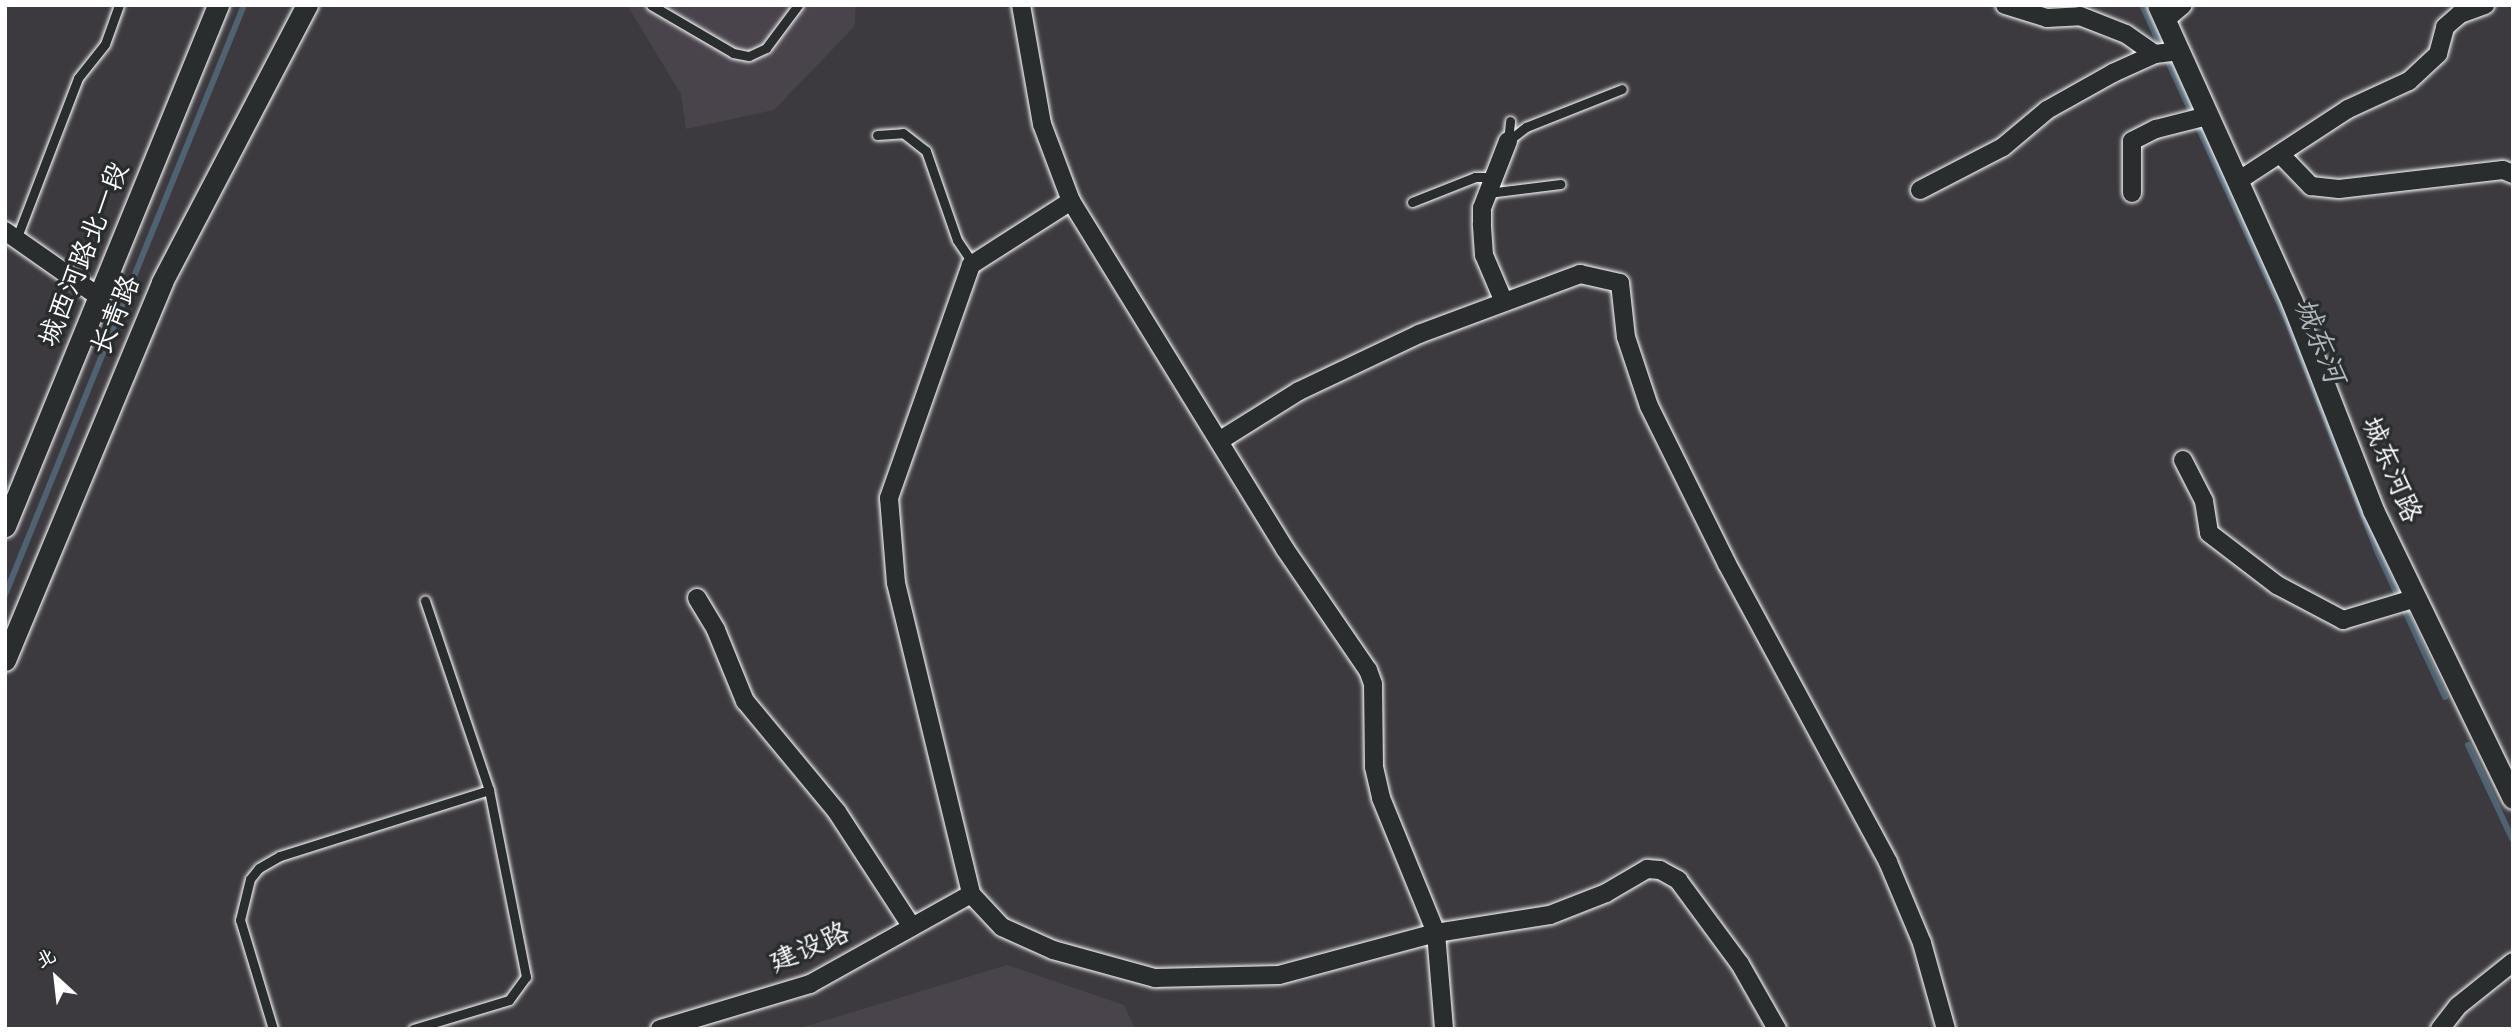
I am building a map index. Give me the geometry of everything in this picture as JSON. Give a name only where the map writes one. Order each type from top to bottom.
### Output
[{"type":"street","name":"城西河路北一段","points":[[5,526],[218,5]]},
{"type":"street","name":"长青路","points":[[5,660],[162,282],[307,5]]},
{"type":"street","points":[[1021,5],[1042,124],[1071,201],[1219,441],[1368,670],[1373,684],[1370,734],[1381,798],[1436,933],[1444,1029]]},
{"type":"street","points":[[2005,5],[2047,18],[2080,16],[2167,53]]},
{"type":"street","points":[[2162,13],[2183,5]]},
{"type":"street","points":[[2238,181],[2282,156],[2348,109],[2409,81],[2438,54],[2445,27],[2460,14],[2485,5]]},
{"type":"street","name":"城东河路","points":[[2162,13],[2167,53],[2207,116],[2238,181],[2292,302],[2373,510],[2513,798]]},
{"type":"street","points":[[1920,190],[2003,147],[2047,110],[2167,53]]},
{"type":"street","points":[[2132,193],[2132,141],[2184,121],[2207,116]]},
{"type":"street","points":[[1504,302],[1491,274],[1482,236],[1491,185],[1508,141]]},
{"type":"street","points":[[2282,156],[2311,186],[2339,189],[2503,170],[2513,174]]},
{"type":"street","points":[[1071,201],[973,264],[889,498],[897,583],[971,894],[1002,927],[1040,944],[1154,978],[1279,975],[1436,933],[1550,915],[1606,893],[1647,869],[1669,873],[1740,964],[1777,1029]]},
{"type":"street","points":[[11,234],[98,296]]},
{"type":"street","points":[[1219,441],[1340,369],[1504,302],[1580,274],[1620,283],[1626,337],[1649,406],[1727,564],[1878,841],[1922,943],[1946,1029]]},
{"type":"street","points":[[2183,460],[2204,501],[2209,533],[2277,585],[2343,620],[2416,598]]},
{"type":"street","points":[[697,598],[716,630],[745,701],[837,812],[912,928]]},
{"type":"street","name":"建设路","points":[[660,1029],[810,984],[971,894]]},
{"type":"street","points":[[2440,1029],[2458,1006],[2513,962]]},
{"type":"lane","points":[[11,234],[78,78],[105,44],[119,5]]},
{"type":"lane","points":[[651,5],[746,57],[766,48],[798,5]]},
{"type":"lane","points":[[1508,141],[1526,127],[1622,89]]},
{"type":"lane","points":[[1508,141],[1510,121]]},
{"type":"lane","points":[[877,135],[903,133],[926,151],[957,240],[973,264]]},
{"type":"lane","points":[[1412,202],[1475,177],[1491,185],[1560,184]]},
{"type":"lane","points":[[413,1029],[509,1000],[524,986],[525,962],[489,790],[425,601]]},
{"type":"lane","points":[[273,1029],[240,920],[250,879],[259,868],[280,856],[489,790]]},
{"type":"shaded area","points":[[627,5],[856,5],[854,27],[774,110],[686,129],[681,94]]},
{"type":"shaded area","points":[[1007,965],[1124,1005],[1135,1029],[797,1029]]},
{"type":"waterway","points":[[5,595],[244,5]]},
{"type":"waterway","name":"城东河","points":[[2142,5],[2289,325],[2377,551],[2445,697]]},
{"type":"waterway","name":"城东河","points":[[2468,745],[2513,840]]}]
